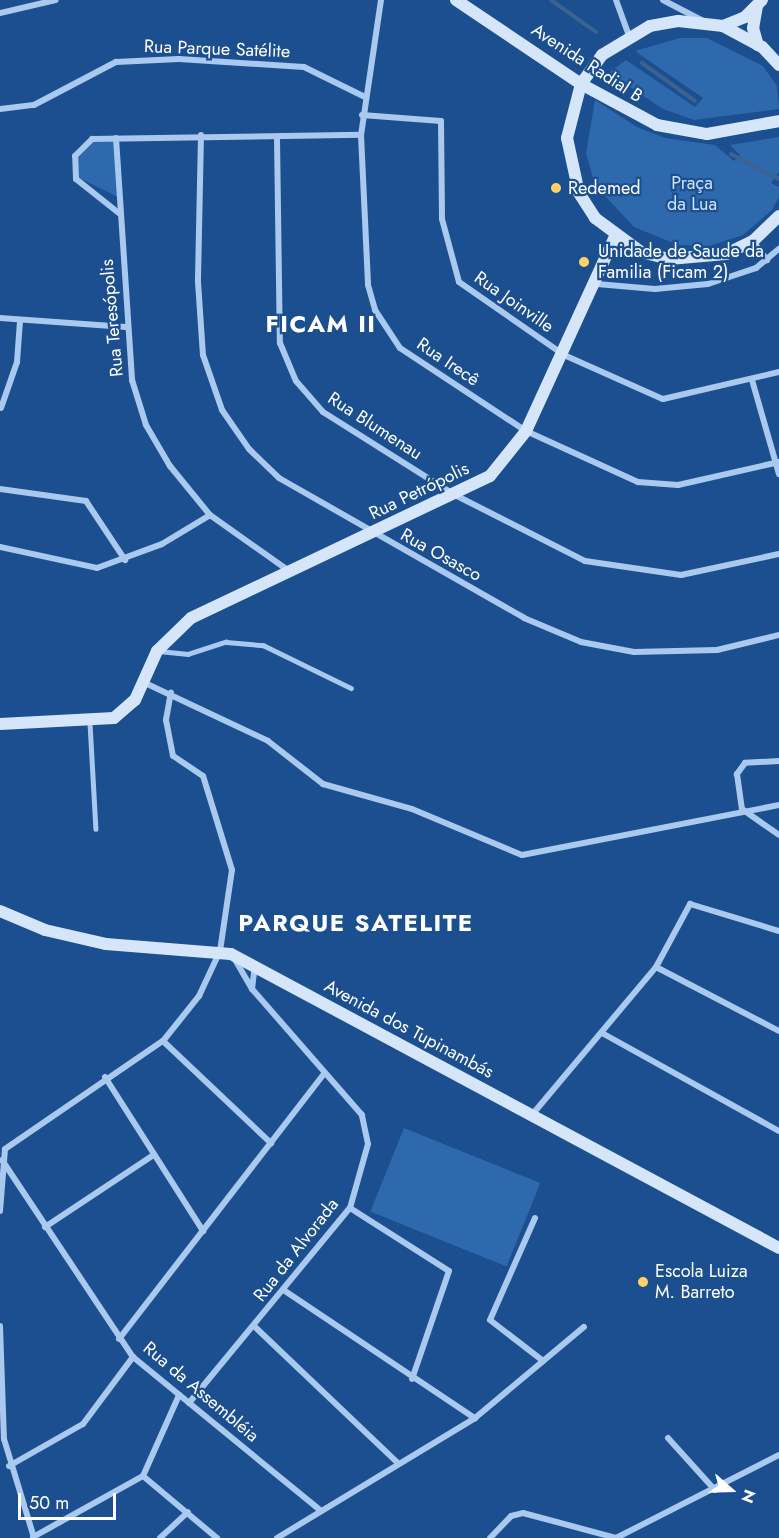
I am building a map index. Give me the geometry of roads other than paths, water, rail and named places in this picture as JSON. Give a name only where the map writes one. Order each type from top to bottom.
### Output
[{"type":"street","points":[[0,13],[56,0]]},
{"type":"street","name":"Rua Irecê","points":[[381,0],[364,97],[361,135],[368,285],[375,310],[400,348],[526,431],[608,473],[657,485],[777,462]]},
{"type":"street","name":"Avenida Radial B","points":[[456,0],[581,84],[630,113],[682,131],[727,133],[779,121]]},
{"type":"street","points":[[616,0],[629,36]]},
{"type":"street","points":[[663,0],[706,22]]},
{"type":"street","points":[[723,26],[760,3]]},
{"type":"street","points":[[758,45],[753,28],[760,3]]},
{"type":"street","points":[[779,65],[758,45],[723,26],[706,22],[678,21],[629,36],[602,55],[581,84],[567,138],[570,167],[589,210],[615,237],[640,252],[678,260],[726,254],[753,241],[779,216]]},
{"type":"street","name":"Rua Parque Satélite","points":[[0,109],[34,105],[116,62],[179,58],[304,67],[364,97]]},
{"type":"street","name":"Rua Joinville","points":[[362,115],[441,121],[442,219],[459,282],[564,355],[663,399],[779,372]]},
{"type":"street","points":[[120,214],[80,186],[73,169],[75,156],[88,140],[201,135],[278,138],[361,135]]},
{"type":"street","name":"Rua Osasco","points":[[201,135],[198,282],[203,355],[222,410],[249,449],[279,478],[372,534],[524,618],[581,642],[634,652],[705,650],[779,635]]},
{"type":"street","name":"Rua Teresópolis","points":[[116,138],[126,327],[132,380],[146,425],[170,466],[210,515],[290,571]]},
{"type":"street","name":"Rua Blumenau","points":[[278,138],[280,343],[296,381],[323,412],[455,495],[585,561],[616,568],[681,575],[779,554]]},
{"type":"street","name":"Rua Petrópolis","points":[[0,724],[90,723],[124,711],[145,683],[157,651],[191,618],[455,495],[490,476],[526,431],[597,284],[615,237]]},
{"type":"street","points":[[753,241],[767,260]]},
{"type":"street","points":[[597,284],[655,289],[708,284],[736,278],[767,260],[779,249]]},
{"type":"street","points":[[0,318],[126,327]]},
{"type":"street","points":[[1,408],[17,362],[20,321]]},
{"type":"street","points":[[752,380],[779,474]]},
{"type":"street","points":[[0,489],[86,501],[125,560]]},
{"type":"street","points":[[0,547],[80,568],[125,560],[210,515]]},
{"type":"street","points":[[145,683],[171,692],[268,741],[323,784],[412,809],[522,855],[742,809],[779,806]]},
{"type":"street","points":[[0,1211],[1,1159],[11,1142],[105,1077],[163,1041],[199,996],[226,952],[232,870],[203,776],[173,756],[166,720],[171,692]]},
{"type":"street","points":[[779,761],[742,764],[737,774],[742,809],[779,835]]},
{"type":"street","points":[[531,1116],[656,967],[691,903],[779,931]]},
{"type":"street","name":"Avenida dos Tupinambás","points":[[1,914],[45,930],[106,944],[226,952],[779,1248]]},
{"type":"street","name":"Rua da Alvorada","points":[[189,1403],[285,1291],[350,1208],[368,1144],[367,1125],[323,1076],[252,989],[226,952]]},
{"type":"street","points":[[252,989],[255,966]]},
{"type":"street","points":[[656,967],[779,1031]]},
{"type":"street","points":[[602,1033],[779,1131]]},
{"type":"street","points":[[163,1041],[271,1143]]},
{"type":"street","points":[[119,1339],[323,1076]]},
{"type":"street","points":[[105,1077],[152,1156],[202,1231]]},
{"type":"street","points":[[45,1227],[152,1156]]},
{"type":"street","name":"Rua da Assembléia","points":[[1,1159],[133,1357],[321,1511]]},
{"type":"street","points":[[350,1208],[449,1271],[412,1379]]},
{"type":"street","points":[[535,1218],[490,1320],[543,1361]]},
{"type":"street","points":[[285,1291],[412,1379],[475,1418]]},
{"type":"street","points":[[0,1326],[9,1466],[34,1538],[143,1476],[179,1395]]},
{"type":"street","points":[[254,1326],[397,1462]]},
{"type":"street","points":[[277,1538],[397,1462],[475,1418],[584,1327]]},
{"type":"street","points":[[9,1466],[83,1424],[133,1357]]},
{"type":"street","points":[[668,1438],[715,1490]]},
{"type":"street","points":[[490,1538],[511,1516],[523,1513],[616,1538],[715,1490],[779,1455]]},
{"type":"street","points":[[143,1476],[218,1538]]},
{"type":"street","points":[[160,1538],[188,1512]]},
{"type":"lane","points":[[157,651],[188,654],[226,642],[263,645],[351,688]]},
{"type":"lane","points":[[90,723],[96,829]]},
{"type":"waterway","points":[[551,0],[596,32]]},
{"type":"waterway","points":[[642,63],[695,101]]},
{"type":"waterway","points":[[731,154],[779,179]]},
{"type":"place","name":"Redemed","points":[[556,188]]},
{"type":"place","name":"Unidade de Saude da Familia (Ficam 2)","points":[[584,262]]},
{"type":"place","name":"Escola Luiza M. Barreto","points":[[643,1282]]},
{"type":"district","name":"FICAM II","points":[[321,324]]},
{"type":"district","name":"PARQUE SATELITE","points":[[356,923]]},
{"type":"park label","name":"Praça da Lua","points":[[692,194]]}]
